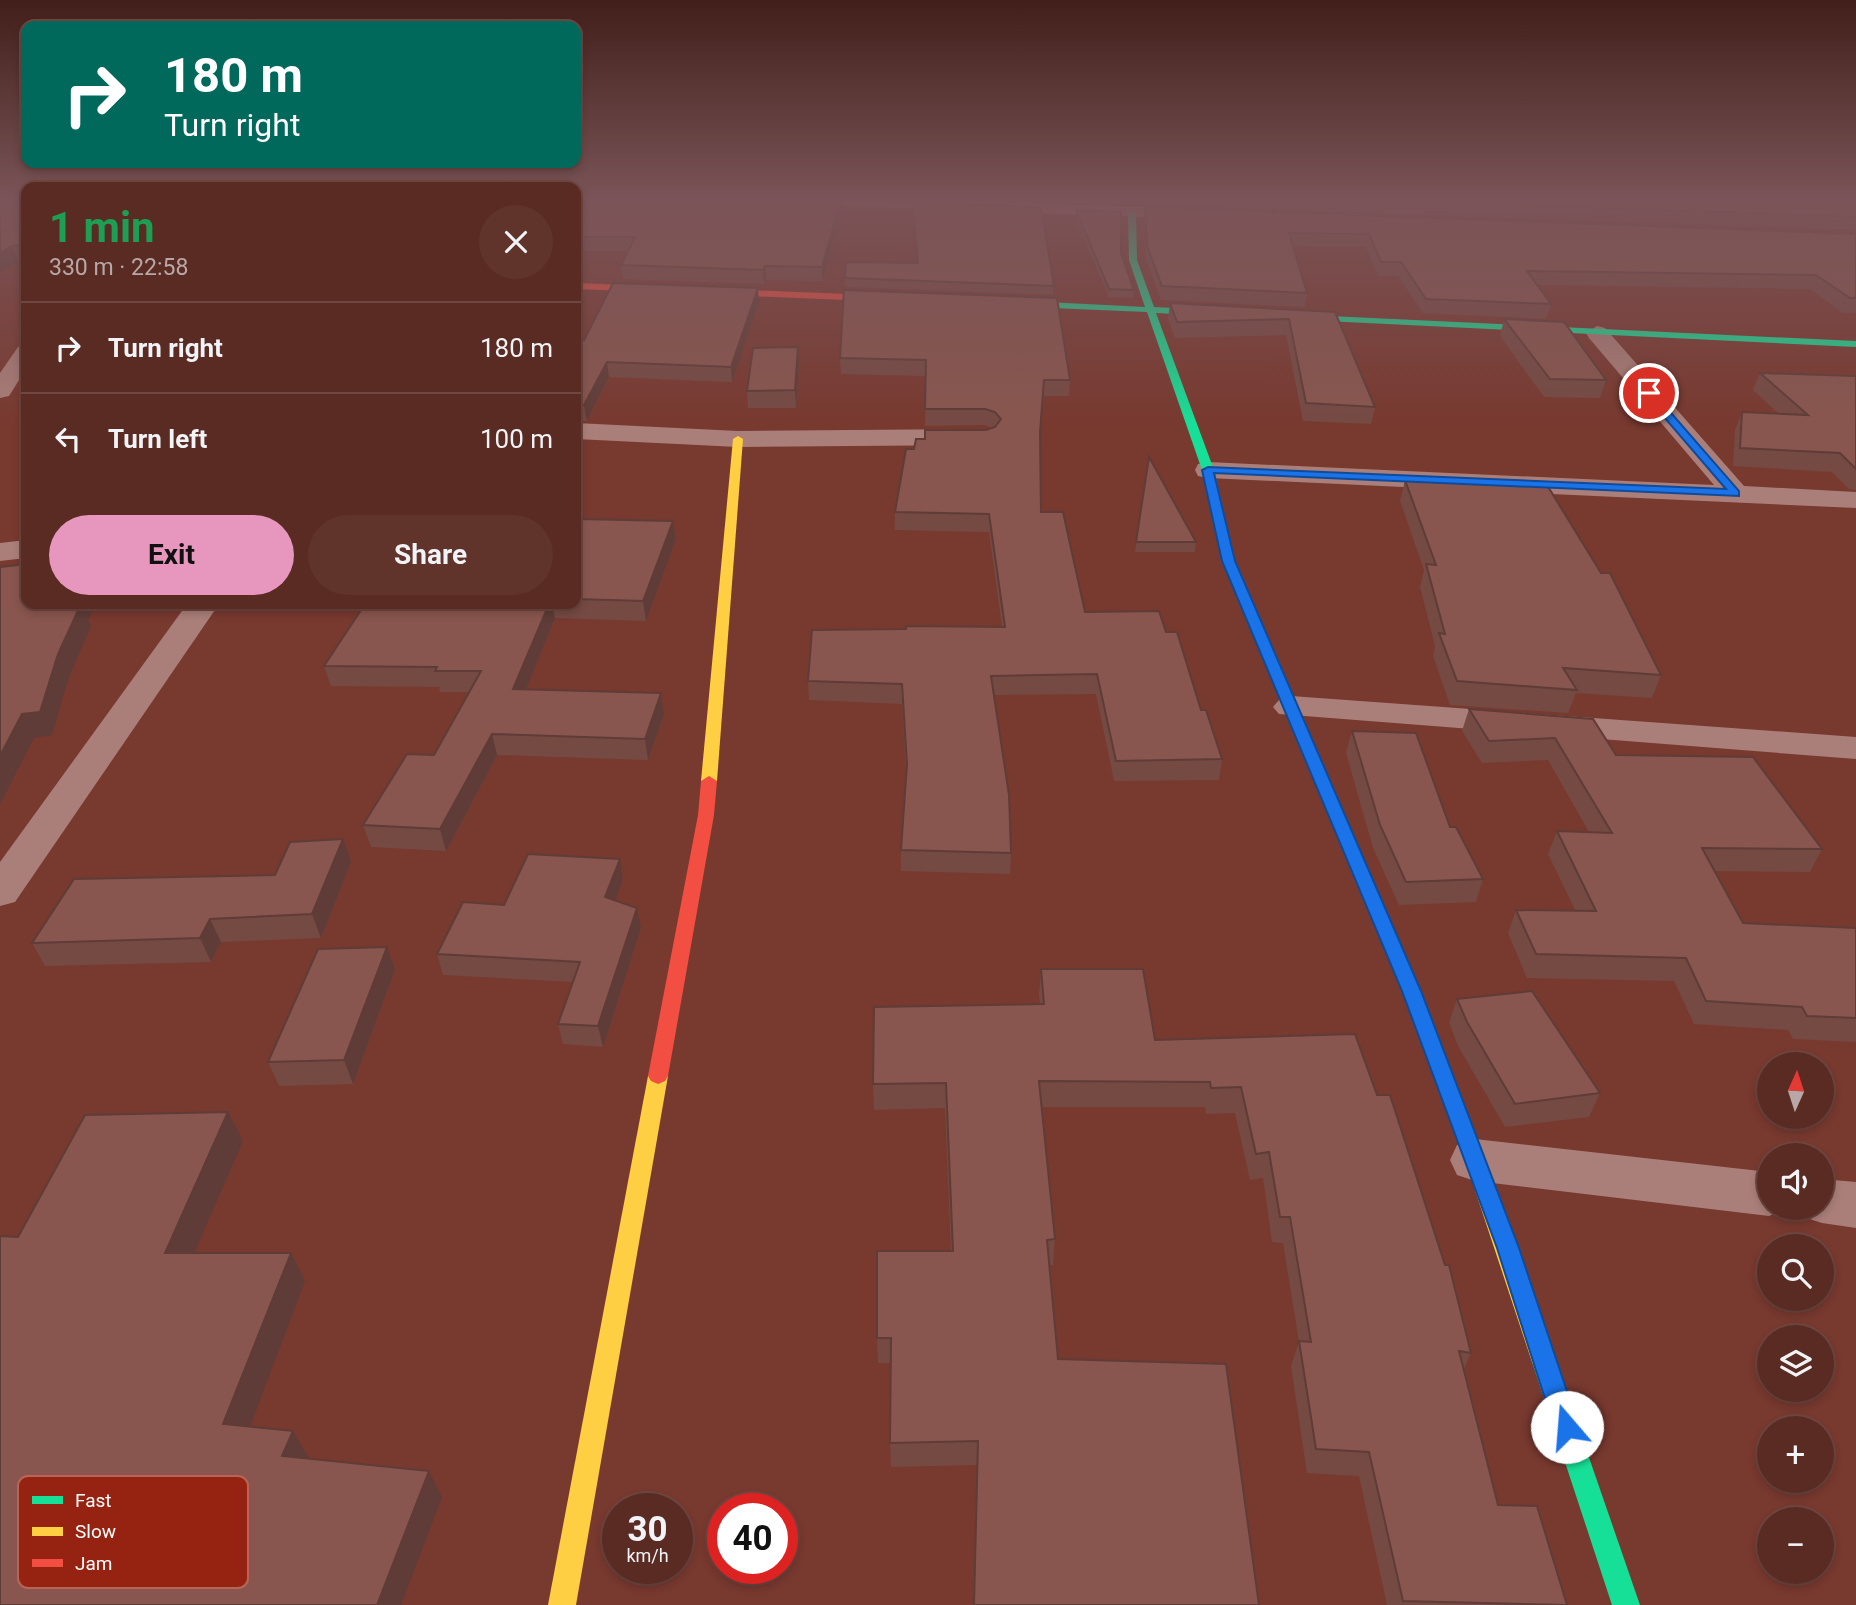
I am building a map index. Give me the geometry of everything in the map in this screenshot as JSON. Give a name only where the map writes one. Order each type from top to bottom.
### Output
[{"type":"street","points":[[1139,276],[1208,470],[1229,561],[1411,991],[1475,1160],[1626,1605]]},
{"type":"street","points":[[581,286],[913,300]]},
{"type":"street","points":[[983,302],[1150,308],[1195,313]]},
{"type":"street","points":[[1264,316],[1856,344]]},
{"type":"street","points":[[1597,333],[1735,493]]},
{"type":"street","points":[[0,391],[21,360]]},
{"type":"street","points":[[581,431],[738,439],[985,436]]},
{"type":"street","points":[[562,1605],[706,815],[738,439]]},
{"type":"street","points":[[1208,470],[1856,500]]},
{"type":"street","points":[[0,552],[21,550]]},
{"type":"street","points":[[0,892],[199,609]]},
{"type":"street","points":[[1291,707],[1856,748]]},
{"type":"street","points":[[1475,1160],[1757,1193]]},
{"type":"street","points":[[1834,1202],[1856,1205]]},
{"type":"building","points":[[1052,276],[1054,286],[845,278]]},
{"type":"building","points":[[1104,276],[1129,276],[1134,290],[1109,289]]},
{"type":"building","points":[[1158,276],[1302,276],[1307,293],[1162,286]]},
{"type":"building","points":[[1410,276],[1531,276],[1551,304],[1426,299]]},
{"type":"building","points":[[1817,276],[1856,276],[1856,298],[1850,298]]},
{"type":"building","points":[[613,283],[758,288],[731,367],[607,362],[584,405],[581,405],[581,340],[584,340]]},
{"type":"building","points":[[844,290],[1057,298],[1070,380],[1044,380],[1040,432],[1041,512],[1063,512],[1085,612],[1159,611],[1166,632],[1177,632],[1201,710],[1206,710],[1222,759],[1116,761],[1097,674],[991,676],[1009,795],[1011,853],[901,850],[907,764],[902,684],[808,681],[812,630],[906,629],[906,626],[1005,627],[989,514],[895,512],[906,449],[914,449],[916,439],[925,439],[925,430],[986,430],[995,427],[1001,419],[995,412],[985,409],[925,409],[926,360],[840,358]]},
{"type":"building","points":[[1170,303],[1335,312],[1375,407],[1306,403],[1289,319],[1177,322]]},
{"type":"building","points":[[1504,319],[1564,322],[1606,380],[1550,379]]},
{"type":"building","points":[[798,347],[795,390],[747,391],[753,348]]},
{"type":"building","points":[[1760,373],[1856,376],[1856,469],[1840,453],[1740,448],[1742,412],[1808,415]]},
{"type":"building","points":[[1149,457],[1196,542],[1136,542]]},
{"type":"building","points":[[1405,480],[1547,485],[1601,573],[1610,573],[1661,675],[1563,668],[1577,690],[1457,681],[1439,633],[1445,634],[1426,564],[1436,565]]},
{"type":"building","points":[[581,519],[673,521],[643,601],[581,599]]},
{"type":"building","points":[[21,559],[21,609],[79,609],[58,654],[40,712],[22,714],[0,756],[0,567],[18,565]]},
{"type":"building","points":[[362,609],[547,609],[513,689],[661,693],[645,739],[492,734],[440,829],[363,825],[407,754],[434,755],[481,671],[435,671],[437,667],[324,666]]},
{"type":"building","points":[[1469,709],[1593,719],[1616,755],[1753,757],[1822,849],[1702,848],[1743,923],[1856,928],[1856,1018],[1807,1016],[1802,1007],[1706,1001],[1686,958],[1536,954],[1516,910],[1596,911],[1557,831],[1612,833],[1555,738],[1489,741]]},
{"type":"building","points":[[1352,731],[1416,733],[1450,827],[1456,827],[1483,879],[1406,882],[1380,825]]},
{"type":"building","points":[[343,839],[312,914],[210,919],[200,938],[32,943],[74,879],[275,875],[290,842]]},
{"type":"building","points":[[528,854],[620,859],[605,897],[637,908],[598,1026],[558,1024],[580,962],[437,954],[463,902],[504,905]]},
{"type":"building","points":[[387,947],[344,1060],[268,1062],[318,949]]},
{"type":"building","points":[[1041,969],[1143,969],[1155,1040],[1355,1034],[1377,1095],[1390,1095],[1445,1265],[1449,1265],[1471,1353],[1459,1351],[1498,1505],[1537,1506],[1567,1605],[1403,1601],[1369,1452],[1316,1449],[1299,1341],[1311,1342],[1290,1217],[1280,1217],[1269,1152],[1256,1154],[1241,1087],[1211,1088],[1210,1082],[1039,1081],[1055,1239],[1047,1240],[1058,1359],[1226,1364],[1259,1605],[974,1605],[978,1441],[890,1443],[891,1338],[877,1338],[877,1251],[953,1251],[946,1083],[873,1084],[874,1007],[1044,1004]]},
{"type":"building","points":[[1532,991],[1600,1093],[1515,1104],[1467,1022],[1457,999]]},
{"type":"building","points":[[228,1112],[165,1253],[291,1253],[223,1424],[293,1431],[282,1456],[429,1471],[377,1605],[0,1605],[0,1236],[18,1237],[85,1115]]},
{"type":"traffic: fast","points":[[1139,276],[1208,470],[1229,561],[1241,588]]},
{"type":"traffic: fast","points":[[1005,303],[1175,311]]},
{"type":"traffic: fast","points":[[1287,317],[1856,344]]},
{"type":"traffic: fast","points":[[1544,1362],[1626,1605]]},
{"type":"traffic: slow","points":[[709,781],[738,439]]},
{"type":"traffic: slow","points":[[1411,991],[1475,1160],[1544,1362]]},
{"type":"traffic: slow","points":[[562,1605],[658,1076]]},
{"type":"traffic: jam","points":[[581,286],[895,299]]},
{"type":"traffic: jam","points":[[1241,588],[1411,991]]},
{"type":"traffic: jam","points":[[658,1076],[706,815],[709,781]]},
{"type":"route","points":[[1567,1427],[1508,1248],[1411,991],[1229,561],[1208,470],[1735,493],[1649,393]]}]
